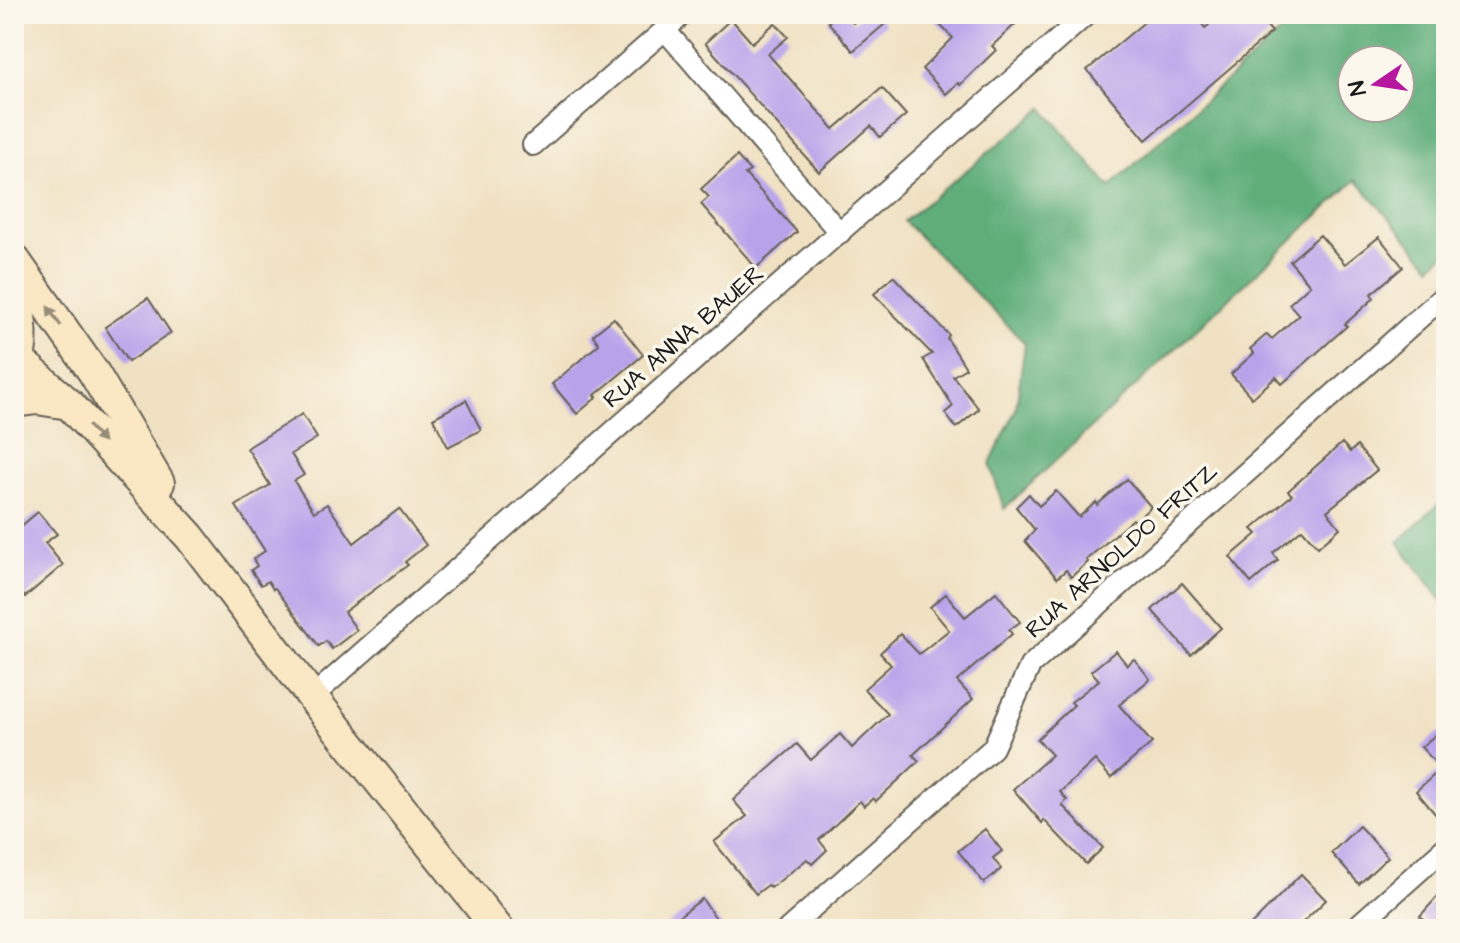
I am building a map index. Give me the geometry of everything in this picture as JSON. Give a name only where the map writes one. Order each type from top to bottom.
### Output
[{"type":"main road","points":[[14,259],[94,373],[190,537]]},
{"type":"main road","points":[[14,290],[22,345],[15,362]]},
{"type":"main road","points":[[15,362],[33,358],[57,360],[94,373]]},
{"type":"main road","points":[[15,362],[69,404],[190,537],[312,697],[498,929]]},
{"type":"main road","points":[[14,402],[37,399],[69,404]]},
{"type":"street","points":[[533,145],[683,14]]},
{"type":"street","name":"RUA ANNA BAUER","points":[[312,697],[1087,14]]},
{"type":"street","points":[[665,30],[840,233]]},
{"type":"street","name":"RUA ARNOLDO FRITZ","points":[[788,929],[993,748],[1030,666],[1446,294]]},
{"type":"street","points":[[1354,929],[1446,847]]},
{"type":"green space","points":[[1284,14],[1446,14],[1446,253],[1431,266],[1356,180],[1004,509],[990,464],[1016,409],[1025,343],[904,221],[1043,108],[1110,187],[1290,23]]},
{"type":"green space","points":[[1446,497],[1446,606],[1398,542]]},
{"type":"building","points":[[838,14],[845,14],[853,23],[863,14],[876,14],[885,24],[853,51],[828,22]]},
{"type":"building","points":[[929,14],[1026,14],[992,46],[996,50],[960,85],[958,83],[946,94],[922,69],[953,38]]},
{"type":"building","points":[[1154,14],[1194,14],[1205,28],[1222,14],[1257,14],[1272,32],[1146,140],[1087,70]]},
{"type":"building","points":[[731,19],[752,43],[775,23],[788,37],[768,54],[834,129],[882,88],[906,115],[880,137],[871,126],[819,172],[705,43]]},
{"type":"building","points":[[737,156],[750,171],[745,174],[797,232],[756,268],[701,204],[709,197],[701,189]]},
{"type":"building","points":[[1320,235],[1345,264],[1379,237],[1403,267],[1371,294],[1374,298],[1345,324],[1347,326],[1282,384],[1276,377],[1252,398],[1231,374],[1254,353],[1250,349],[1267,334],[1272,339],[1299,315],[1289,304],[1310,285],[1290,261]]},
{"type":"building","points":[[893,276],[949,335],[947,338],[966,368],[953,376],[979,409],[956,428],[945,413],[953,406],[923,359],[932,354],[874,294]]},
{"type":"building","points":[[148,298],[171,333],[128,362],[105,327]]},
{"type":"building","points":[[614,318],[643,355],[577,414],[552,384],[599,344],[593,335]]},
{"type":"building","points":[[466,400],[481,430],[448,447],[433,418]]},
{"type":"building","points":[[302,414],[317,438],[291,454],[304,475],[294,481],[314,512],[327,504],[354,543],[399,509],[426,545],[405,562],[408,565],[344,612],[357,630],[332,649],[326,641],[319,646],[268,581],[261,585],[251,570],[257,566],[253,559],[265,551],[236,506],[270,485],[247,448]]},
{"type":"building","points":[[1342,443],[1350,452],[1357,446],[1377,470],[1327,511],[1340,528],[1318,547],[1302,529],[1273,553],[1278,560],[1251,583],[1230,557],[1257,534],[1252,529],[1292,495],[1288,491]]},
{"type":"building","points":[[1127,479],[1151,507],[1086,560],[1088,562],[1071,577],[1066,570],[1057,578],[1025,541],[1035,530],[1016,507],[1029,494],[1039,506],[1056,491],[1079,517]]},
{"type":"building","points":[[38,512],[57,534],[45,543],[63,565],[25,597],[14,583],[14,532]]},
{"type":"building","points":[[1182,583],[1221,628],[1191,655],[1152,610]]},
{"type":"building","points":[[996,592],[1020,622],[1009,630],[1012,634],[957,681],[973,699],[913,755],[919,761],[876,801],[873,798],[864,806],[860,801],[819,840],[827,850],[812,864],[807,859],[771,888],[768,885],[756,894],[714,842],[747,816],[733,800],[797,744],[811,760],[840,734],[852,748],[888,714],[864,689],[891,665],[880,653],[900,634],[919,654],[949,630],[930,607],[946,594],[965,617]]},
{"type":"building","points":[[1116,651],[1127,665],[1134,659],[1150,679],[1119,705],[1152,743],[1111,778],[1095,760],[1060,792],[1067,800],[1062,805],[1103,848],[1086,864],[1044,820],[1042,823],[1013,789],[1052,755],[1037,739],[1074,705],[1071,702],[1099,680],[1091,671]]},
{"type":"building","points":[[1446,726],[1446,827],[1416,791],[1441,769],[1421,747]]},
{"type":"building","points":[[1359,826],[1388,857],[1359,884],[1331,853]]},
{"type":"building","points":[[985,829],[1002,851],[993,858],[1001,869],[984,883],[958,851]]},
{"type":"building","points":[[1301,874],[1326,900],[1296,929],[1247,929]]},
{"type":"building","points":[[1446,887],[1446,929],[1434,929],[1420,916]]},
{"type":"building","points":[[702,899],[724,929],[662,929]]}]
